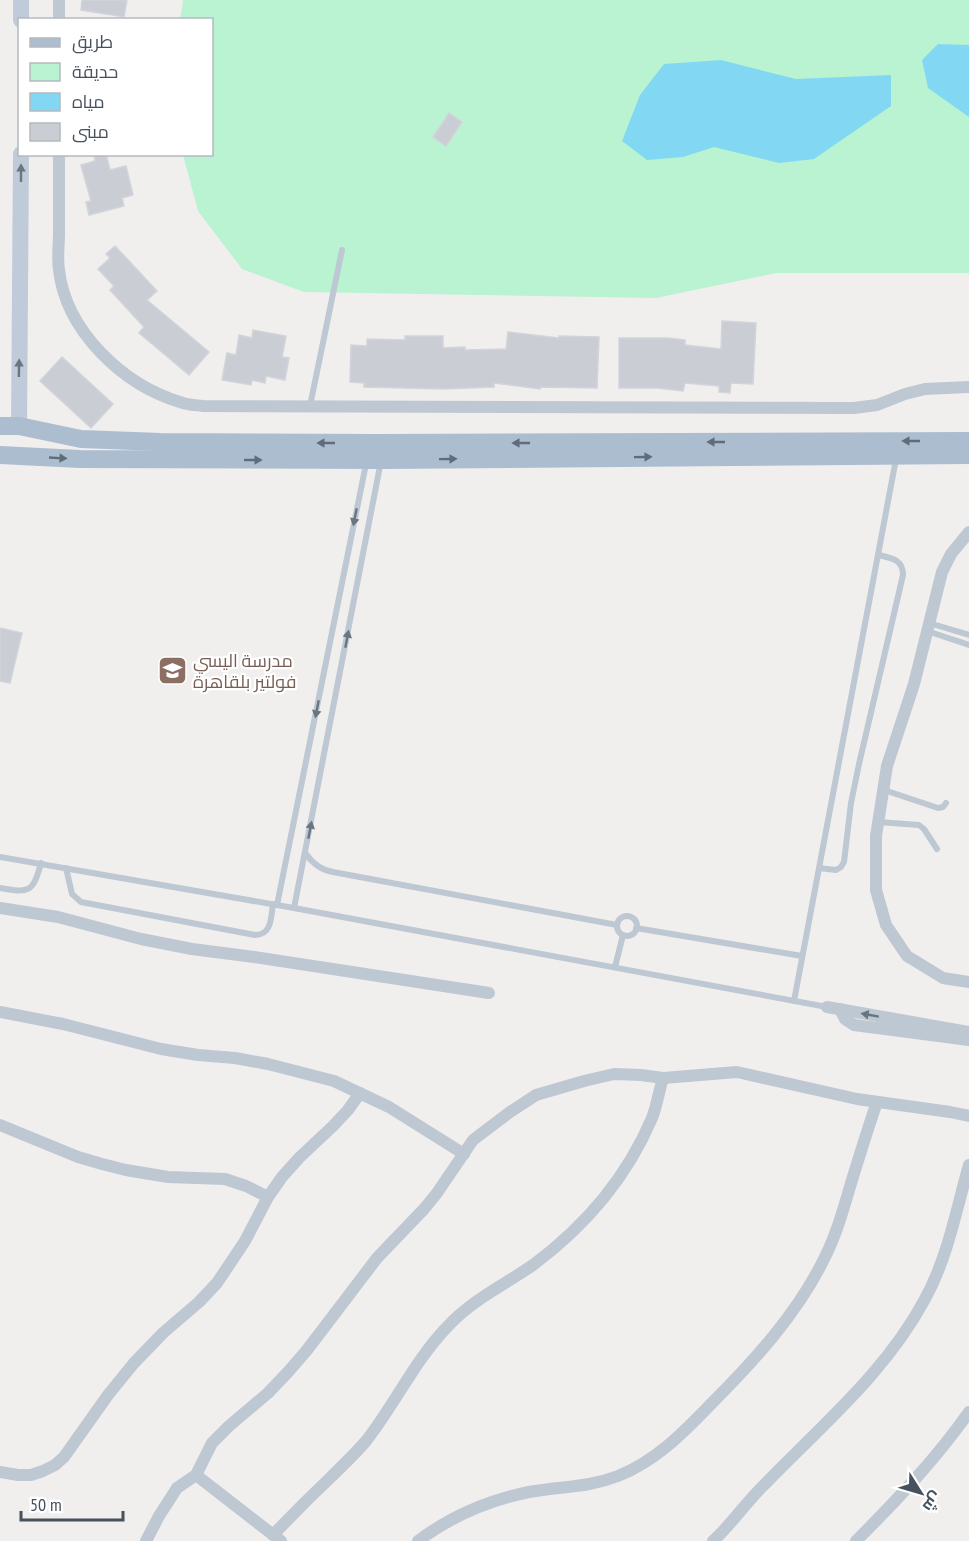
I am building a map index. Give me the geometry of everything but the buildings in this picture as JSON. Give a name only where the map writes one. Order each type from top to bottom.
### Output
[{"type":"main road","points":[[0,426],[19,426],[81,439],[160,442],[969,441]]},
{"type":"main road","points":[[0,455],[80,459],[374,460],[969,455]]},
{"type":"street","points":[[21,0],[21,18]]},
{"type":"street","points":[[59,0],[59,18]]},
{"type":"street","points":[[19,426],[21,156]]},
{"type":"street","points":[[59,156],[59,270],[76,322],[93,345],[112,363],[137,382],[181,403],[203,406],[854,408],[877,405],[925,389],[969,387]]},
{"type":"street","points":[[969,532],[951,554],[942,572],[914,684],[887,766],[876,836],[876,890],[886,925],[907,956],[943,978],[969,982]]},
{"type":"street","points":[[0,908],[58,917],[141,939],[192,949],[489,993]]},
{"type":"street","points":[[827,1007],[969,1032]]},
{"type":"street","points":[[840,1009],[845,1019],[854,1025],[969,1040]]},
{"type":"street","points":[[0,1012],[63,1024],[161,1049],[268,1064],[334,1081],[389,1107],[464,1154]]},
{"type":"street","points":[[146,1541],[177,1488],[196,1474],[212,1443],[268,1393],[307,1350],[377,1258],[437,1193],[473,1140],[536,1095],[614,1074],[663,1078],[737,1072],[877,1102],[969,1116]]},
{"type":"street","points":[[196,1474],[277,1538],[366,1440],[431,1345],[448,1326],[476,1302],[554,1249],[594,1209],[617,1180],[639,1145],[653,1115],[663,1078]]},
{"type":"street","points":[[0,1472],[31,1475],[54,1465],[64,1456],[134,1363],[217,1282],[245,1241],[268,1197],[282,1177],[348,1110],[360,1093]]},
{"type":"street","points":[[418,1541],[443,1524],[494,1502],[530,1492],[584,1486],[619,1476],[656,1455],[691,1426],[757,1355],[805,1293],[825,1257],[840,1220],[877,1102]]},
{"type":"street","points":[[0,1125],[78,1157],[102,1164],[168,1178],[225,1179],[268,1197]]},
{"type":"street","points":[[713,1541],[763,1485],[857,1392],[908,1328],[941,1265],[969,1165]]},
{"type":"street","points":[[856,1541],[918,1476],[969,1412]]},
{"type":"lane","points":[[310,406],[342,250]]},
{"type":"lane","points":[[794,1001],[897,455]]},
{"type":"lane","points":[[294,908],[306,853],[374,460]]},
{"type":"lane","points":[[66,868],[72,894],[81,902],[255,935],[262,935],[268,930],[374,460]]},
{"type":"lane","points":[[819,868],[836,870],[844,862],[851,803],[859,764],[903,575],[903,568],[898,562],[878,555]]},
{"type":"lane","points":[[928,627],[969,635]]},
{"type":"lane","points":[[928,627],[969,645]]},
{"type":"lane","points":[[883,790],[938,808],[943,807],[946,803]]},
{"type":"lane","points":[[878,822],[919,825],[937,849]]},
{"type":"lane","points":[[306,853],[310,861],[324,870],[617,925]]},
{"type":"lane","points":[[0,857],[275,904],[827,1007]]},
{"type":"lane","points":[[0,888],[20,891],[29,889],[36,882],[41,863]]},
{"type":"lane","points":[[628,917],[635,921],[636,928],[629,936],[619,932],[617,925],[621,918],[628,917]]},
{"type":"lane","points":[[636,928],[802,956]]},
{"type":"lane","points":[[615,968],[623,935]]},
{"type":"green space","points":[[183,0],[969,0],[969,273],[776,273],[656,298],[304,292],[242,269],[198,211],[183,156],[213,156],[213,18],[180,18]]},
{"type":"water","points":[[938,44],[969,45],[969,117],[928,88],[922,60]]},
{"type":"water","points":[[721,60],[796,79],[891,75],[891,106],[814,159],[779,163],[714,147],[683,157],[647,160],[622,141],[640,95],[664,64]]},
{"type":"place","name":"مدرسة اليسي فولتير بلقاهرة","points":[[172,671]]}]
